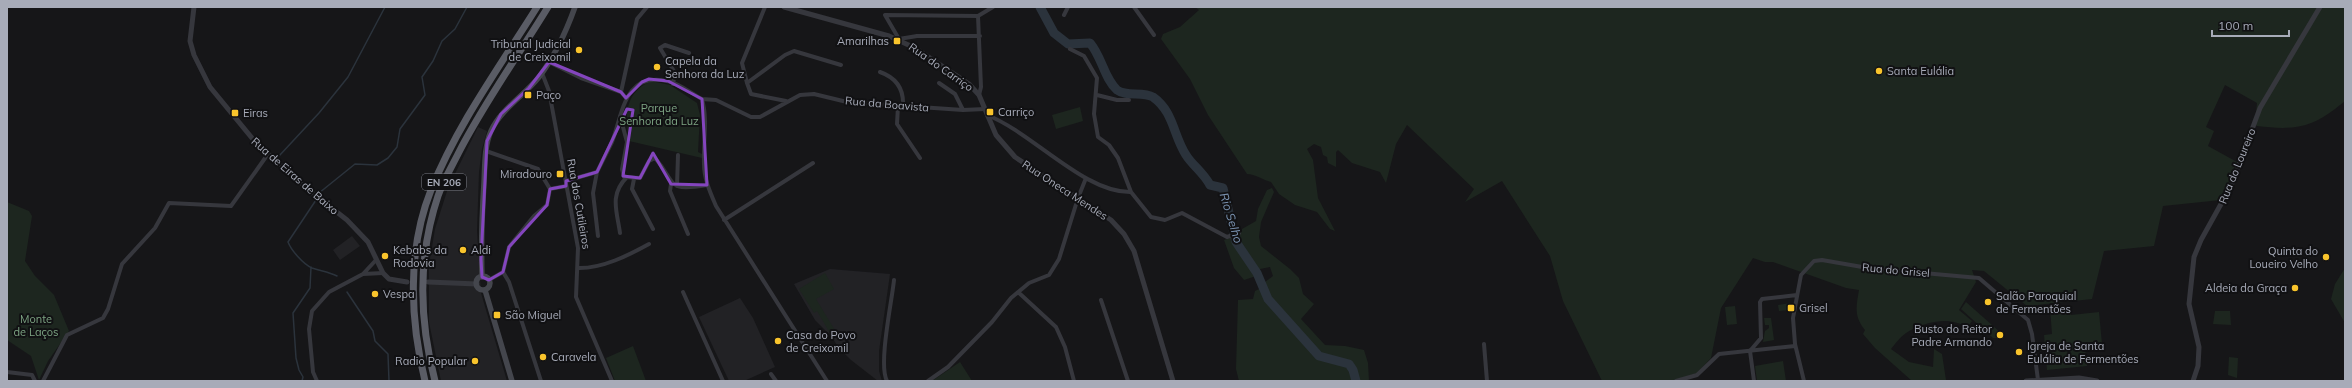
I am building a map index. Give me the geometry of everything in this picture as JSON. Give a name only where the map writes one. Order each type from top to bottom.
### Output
[{"type":"highway","name":"EN 206","points":[[425,381],[419,357],[413,313],[415,269],[423,217],[431,191],[461,126],[537,7]]},
{"type":"highway","name":"EN 206","points":[[435,381],[428,354],[423,312],[423,268],[430,226],[439,195],[470,130],[548,7]]},
{"type":"main road","points":[[485,290],[479,288],[477,284],[482,277],[482,231],[486,151],[491,131],[501,114],[540,75],[549,62],[562,41],[575,7]]},
{"type":"main road","points":[[482,277],[489,280],[490,286],[485,290]]},
{"type":"main road","points":[[485,290],[512,381]]},
{"type":"street","name":"Rua de Eiras de Baixo","points":[[194,7],[190,41],[203,74],[210,87],[256,143],[347,220],[368,242],[383,273]]},
{"type":"street","points":[[621,92],[638,19],[647,7]]},
{"type":"street","points":[[765,7],[742,63],[751,94],[786,101]]},
{"type":"street","points":[[784,7],[899,39]]},
{"type":"street","points":[[899,39],[885,16],[978,16],[993,7]]},
{"type":"street","points":[[1064,15],[1068,7]]},
{"type":"street","points":[[1134,7],[1154,35]]},
{"type":"street","name":"Rua do Loureiro","points":[[2193,381],[2198,366],[2199,347],[2189,304],[2194,258],[2201,240],[2231,186],[2260,108],[2320,7]]},
{"type":"street","name":"Rua do Carriço","points":[[978,16],[981,87],[979,95]]},
{"type":"street","name":"Rua do Carriço","points":[[899,39],[917,36],[980,36]]},
{"type":"street","name":"Rua do Carriço","points":[[899,39],[968,84],[979,95]]},
{"type":"street","points":[[673,84],[675,74],[660,48],[665,45],[689,53]]},
{"type":"street","points":[[1070,49],[1084,56],[1097,78],[1097,94],[1094,114],[1098,137],[1109,145],[1118,158],[1132,192],[1151,216],[1165,220],[1182,214],[1227,237],[1239,233]]},
{"type":"street","points":[[747,83],[785,55],[794,51],[841,65]]},
{"type":"street","points":[[549,62],[582,78],[621,92],[626,98]]},
{"type":"street","points":[[880,72],[901,86],[903,96],[900,106],[898,126],[920,158]]},
{"type":"street","name":"Rua dos Cutileiros","points":[[540,75],[549,91],[578,248],[578,268],[575,288],[578,302],[612,381]]},
{"type":"street","points":[[598,236],[593,196],[597,172],[612,141],[626,98],[642,82],[649,79],[668,81],[702,99],[705,109],[704,166],[707,185],[724,220],[827,381]]},
{"type":"street","points":[[939,83],[954,94],[963,110]]},
{"type":"street","name":"Rua da Boavista","points":[[702,99],[716,100],[751,116],[760,117],[786,101],[800,95],[814,94],[847,102],[978,111],[985,109]]},
{"type":"street","points":[[1097,94],[1117,100],[1129,100]]},
{"type":"street","name":"Rua Oneca Mendes","points":[[979,95],[996,135],[1015,157],[1111,220],[1124,234],[1134,251],[1173,381]]},
{"type":"street","points":[[620,116],[627,142],[621,172],[627,177],[634,179],[641,177],[649,161],[655,158],[671,184],[676,186],[707,185]]},
{"type":"street","points":[[987,116],[1013,128],[1086,178],[1110,188],[1132,192]]},
{"type":"street","points":[[486,151],[538,169],[550,189],[547,205],[534,216],[509,247],[503,272],[509,282],[541,381]]},
{"type":"street","points":[[43,381],[68,335],[103,318],[108,309],[122,264],[155,228],[168,203],[231,206],[268,154]]},
{"type":"street","points":[[676,186],[678,155]]},
{"type":"street","points":[[724,220],[813,163]]},
{"type":"street","points":[[550,189],[597,172]]},
{"type":"street","points":[[620,233],[615,193],[618,186],[627,177]]},
{"type":"street","points":[[928,381],[948,367],[1018,292],[1029,283],[1048,275],[1060,259],[1078,198],[1086,178]]},
{"type":"street","points":[[634,179],[632,189],[653,229]]},
{"type":"street","points":[[671,184],[670,192],[688,234]]},
{"type":"street","points":[[578,268],[588,267],[626,256],[649,244]]},
{"type":"street","points":[[317,381],[313,372],[309,329],[312,311],[329,292],[362,274],[376,260]]},
{"type":"street","name":"Rua do Grisel","points":[[1804,381],[1795,346],[1793,318],[1802,275],[1814,262],[1822,260],[1868,268],[1979,278],[2028,320],[2032,334],[2038,380]]},
{"type":"street","points":[[489,280],[503,272]]},
{"type":"street","points":[[362,274],[383,273],[389,279],[408,282]]},
{"type":"street","points":[[887,381],[885,377],[884,352],[894,280]]},
{"type":"street","points":[[428,282],[477,284]]},
{"type":"street","points":[[682,292],[723,381]]},
{"type":"street","points":[[1018,292],[1056,327],[1065,347],[1074,381]]},
{"type":"street","points":[[1750,351],[1762,338],[1759,307],[1762,299],[1797,294]]},
{"type":"street","points":[[1101,300],[1128,381]]},
{"type":"street","points":[[1484,344],[1487,381]]},
{"type":"street","points":[[1676,381],[1697,375],[1719,354],[1795,346]]},
{"type":"street","points":[[1750,351],[1754,381]]},
{"type":"street","points":[[7,372],[32,375],[35,381]]},
{"type":"street","points":[[771,374],[776,381]]},
{"type":"street","points":[[2026,381],[2079,378],[2098,381]]},
{"type":"highlighted area","points":[[549,62],[621,92],[626,98],[642,82],[649,79],[668,81],[702,99],[707,185],[671,184],[653,153],[640,178],[623,176],[633,110],[627,109],[597,172],[566,181],[566,186],[550,189],[547,205],[509,247],[503,272],[489,280],[482,277],[481,259],[487,141],[501,114],[529,88]]},
{"type":"shaded area","points":[[478,127],[487,131],[482,149],[479,172],[477,231],[481,293],[507,381],[441,381],[429,322],[429,265],[435,229],[448,188]]},
{"type":"shaded area","points":[[352,236],[360,246],[340,260],[333,250]]},
{"type":"shaded area","points":[[830,269],[890,274],[879,351],[879,371],[882,381],[878,381],[851,360],[838,347],[832,337],[815,320],[794,284]]},
{"type":"shaded area","points":[[740,298],[753,318],[775,367],[744,381],[729,381],[699,317]]},
{"type":"green space","points":[[1195,7],[2345,7],[2345,101],[2326,116],[2308,124],[2289,128],[2257,126],[2255,125],[2257,103],[2225,85],[2206,127],[2214,131],[2208,146],[2237,162],[2221,200],[2163,206],[2154,246],[2104,251],[2092,299],[2027,306],[1984,271],[1972,270],[1976,282],[1959,310],[1972,321],[1967,328],[1953,322],[1945,321],[1929,323],[1906,333],[1891,349],[1909,362],[1933,367],[1934,349],[1942,354],[1946,380],[1944,381],[1912,381],[1875,348],[1863,334],[1865,330],[1857,316],[1859,290],[1846,288],[1773,262],[1765,262],[1753,258],[1721,308],[1711,358],[1697,373],[1672,381],[1602,381],[1563,301],[1550,256],[1502,181],[1465,202],[1474,189],[1407,125],[1396,144],[1386,183],[1380,172],[1352,163],[1338,150],[1336,152],[1336,167],[1328,163],[1327,157],[1323,155],[1321,147],[1314,144],[1307,149],[1313,160],[1318,198],[1335,231],[1330,229],[1317,212],[1295,205],[1279,194],[1271,182],[1247,174],[1208,115],[1190,79],[1161,39],[1163,34],[1180,27],[1199,10]]},
{"type":"green space","name":"Parque Senhora da Luz","points":[[651,81],[670,85],[697,103],[700,115],[698,152],[702,154],[702,158],[629,141],[627,123],[628,106],[636,92],[642,86]]},
{"type":"green space","points":[[1080,107],[1083,121],[1056,129],[1052,115]]},
{"type":"green space","points":[[1272,188],[1274,192],[1261,222],[1259,237],[1261,246],[1299,278],[1303,294],[1314,304],[1301,319],[1325,345],[1345,346],[1364,350],[1368,363],[1369,381],[1239,381],[1236,369],[1238,300],[1253,299],[1255,291],[1265,286],[1265,282],[1273,276],[1270,267],[1260,269],[1256,276],[1244,280],[1234,268],[1224,240],[1239,235],[1242,229],[1256,221],[1258,209],[1267,190]]},
{"type":"green space","name":"Monte de Laços","points":[[7,202],[29,211],[32,216],[25,261],[35,276],[54,295],[69,331],[48,361],[39,380],[31,356],[7,340]]},
{"type":"green space","points":[[2345,268],[2345,323],[2331,299],[2335,284]]},
{"type":"green space","points":[[825,273],[834,289],[816,299],[836,332],[831,335],[817,311],[814,313],[799,289]]},
{"type":"green space","points":[[1966,302],[2001,333],[1997,338],[1993,338],[1961,309]]},
{"type":"green space","points":[[1791,303],[1789,310],[1779,311],[1778,305]]},
{"type":"green space","points":[[1735,306],[1737,324],[1727,325],[1725,307]]},
{"type":"green space","points":[[2070,306],[2071,315],[2099,312],[2102,344],[2085,346],[2087,366],[2047,370],[2044,335],[2052,334],[2050,308]]},
{"type":"green space","points":[[2215,311],[2230,311],[2231,325],[2213,324]]},
{"type":"green space","points":[[1764,318],[1771,318],[1774,340],[1763,342],[1765,331],[1769,328],[1769,325],[1765,325]]},
{"type":"green space","points":[[633,346],[646,381],[615,381],[606,358]]},
{"type":"green space","points":[[2229,357],[2238,358],[2237,378],[2228,375]]},
{"type":"green space","points":[[1783,361],[1786,381],[1757,381],[1755,366]]},
{"type":"green space","points":[[960,362],[972,381],[932,381]]},
{"type":"waterway","points":[[279,156],[319,113],[348,77],[385,7]]},
{"type":"waterway","points":[[319,193],[355,164],[377,165],[388,158],[397,147],[400,129],[425,95],[422,77],[433,61],[442,41],[455,29],[467,7]]},
{"type":"waterway","name":"Rio Selho","points":[[1040,7],[1054,33],[1068,44],[1090,43],[1109,80],[1117,90],[1125,93],[1149,95],[1160,103],[1169,117],[1188,159],[1204,176],[1210,185],[1223,188],[1236,242],[1257,273],[1268,299],[1319,356],[1349,364],[1353,370],[1356,381]]},
{"type":"waterway","points":[[316,200],[288,242],[298,256],[309,266],[337,276]]},
{"type":"waterway","points":[[302,381],[303,377],[299,370],[296,358],[293,313],[310,288],[311,267]]},
{"type":"waterway","points":[[347,292],[373,331],[375,341],[388,354],[389,381]]},
{"type":"place","name":"Amarilhas","points":[[897,41]]},
{"type":"place","name":"Tribunal Judicial de Creixomil","points":[[579,50]]},
{"type":"place","name":"Capela da Senhora da Luz","points":[[657,67]]},
{"type":"place","name":"Santa Eulália","points":[[1879,71]]},
{"type":"place","name":"Paço","points":[[528,95]]},
{"type":"place","name":"Carriço","points":[[990,112]]},
{"type":"place","name":"Eiras","points":[[235,113]]},
{"type":"place","name":"Miradouro","points":[[560,174]]},
{"type":"place","name":"Aldi","points":[[463,250]]},
{"type":"place","name":"Kebabs da Rodovia","points":[[385,256]]},
{"type":"place","name":"Quinta do Loueiro Velho","points":[[2326,257]]},
{"type":"place","name":"Aldeia da Graça","points":[[2295,288]]},
{"type":"place","name":"Vespa","points":[[375,294]]},
{"type":"place","name":"Salão Paroquial de Fermentões","points":[[1988,302]]},
{"type":"place","name":"Grisel","points":[[1791,308]]},
{"type":"place","name":"São Miguel","points":[[497,315]]},
{"type":"place","name":"Busto do Reitor Padre Armando","points":[[2000,335]]},
{"type":"place","name":"Casa do Povo de Creixomil","points":[[778,341]]},
{"type":"place","name":"Igreja de Santa Eulália de Fermentões","points":[[2019,352]]},
{"type":"place","name":"Caravela","points":[[543,357]]},
{"type":"place","name":"Radio Popular","points":[[475,361]]}]
